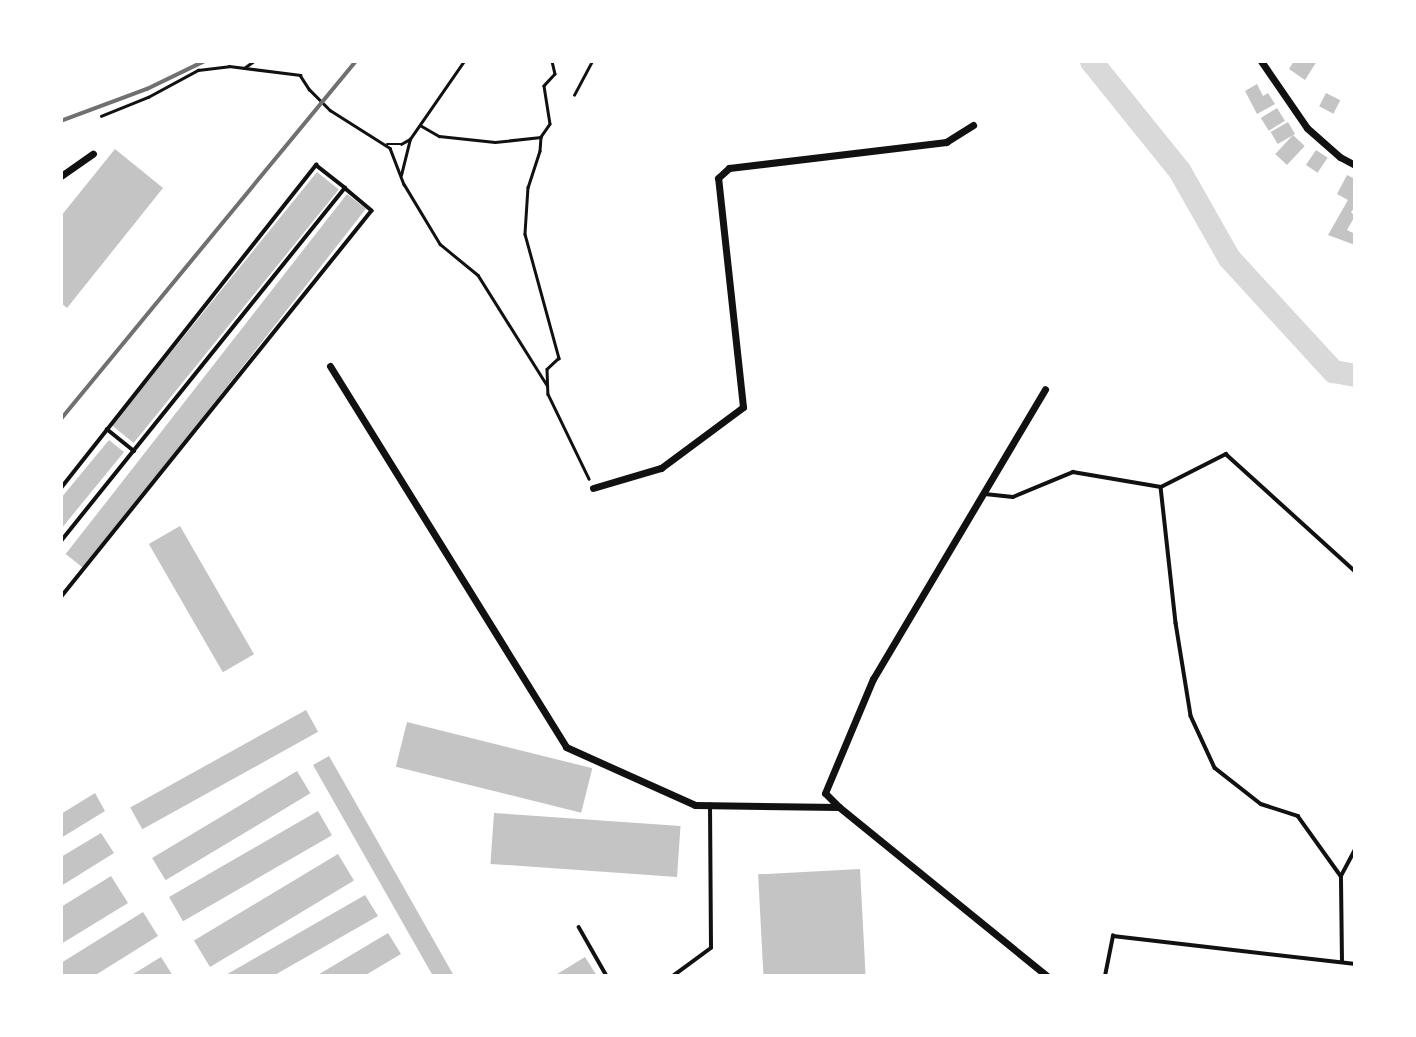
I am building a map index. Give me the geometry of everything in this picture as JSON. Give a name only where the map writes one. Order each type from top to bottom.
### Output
[{"type":"street","points":[[1261,61],[1307,128],[1355,165]]},
{"type":"street","points":[[593,488],[661,468],[743,407],[718,178],[729,168],[946,142],[973,125]]},
{"type":"street","points":[[61,176],[93,154]]},
{"type":"street","points":[[330,366],[566,747],[695,805],[839,807]]},
{"type":"street","points":[[1045,389],[873,679],[825,793],[1047,976]]},
{"type":"lane","points":[[61,488],[316,165],[372,211],[61,598]]},
{"type":"lane","points":[[61,541],[345,188]]},
{"type":"lane","points":[[107,429],[134,451]]},
{"type":"lane","points":[[982,494],[1013,496],[1073,472],[1161,487],[1226,454],[1355,571]]},
{"type":"lane","points":[[1161,487],[1176,622],[1191,716],[1215,768],[1261,804],[1298,816],[1341,876]]},
{"type":"lane","points":[[673,976],[711,948],[710,805]]},
{"type":"lane","points":[[1342,962],[1341,876],[1355,850]]},
{"type":"lane","points":[[579,928],[607,976]]},
{"type":"lane","points":[[1105,976],[1113,936],[1355,964]]},
{"type":"path","points":[[244,68],[254,61]]},
{"type":"path","points":[[401,175],[410,139],[464,61]]},
{"type":"path","points":[[552,61],[555,74],[544,86],[550,124],[541,137],[540,151],[528,187],[525,234],[559,358],[547,369],[548,394],[593,488]]},
{"type":"path","points":[[574,95],[592,61]]},
{"type":"path","points":[[101,116],[148,97],[198,70],[229,66],[300,75],[309,89],[330,110],[390,148],[401,175],[440,244],[478,275],[518,344],[547,385]]},
{"type":"path","points":[[420,125],[439,136],[484,141],[541,137]]},
{"type":"path","points":[[385,144],[401,144],[410,139]]},
{"type":"building","points":[[1294,61],[1317,61],[1305,80],[1289,69]]},
{"type":"building","points":[[1257,84],[1263,96],[1268,93],[1275,104],[1257,114],[1245,91]]},
{"type":"building","points":[[1326,93],[1340,100],[1333,114],[1319,106]]},
{"type":"building","points":[[1277,108],[1285,121],[1269,131],[1261,118]]},
{"type":"building","points":[[1288,122],[1295,134],[1278,144],[1271,132]]},
{"type":"building","points":[[1293,135],[1305,146],[1287,165],[1275,154]]},
{"type":"building","points":[[115,149],[163,188],[67,308],[61,303],[61,216]]},
{"type":"building","points":[[1316,150],[1328,158],[1318,173],[1306,165]]},
{"type":"building","points":[[317,172],[339,190],[134,443],[112,425]]},
{"type":"building","points":[[1347,175],[1355,179],[1355,207],[1351,212],[1355,216],[1347,230],[1355,234],[1355,245],[1328,235],[1348,200],[1337,194]]},
{"type":"building","points":[[347,194],[366,209],[85,569],[66,554]]},
{"type":"building","points":[[109,440],[124,452],[61,529],[61,498]]},
{"type":"building","points":[[180,526],[254,654],[223,672],[149,544]]},
{"type":"building","points":[[306,710],[318,732],[142,829],[130,807]]},
{"type":"building","points":[[407,722],[592,768],[581,813],[396,767]]},
{"type":"building","points":[[329,756],[454,976],[433,976],[313,765]]},
{"type":"building","points":[[297,771],[310,793],[166,880],[152,858]]},
{"type":"building","points":[[95,793],[105,811],[61,838],[61,814]]},
{"type":"building","points":[[318,811],[332,835],[183,921],[169,897]]},
{"type":"building","points":[[494,813],[681,826],[677,877],[490,864]]},
{"type":"building","points":[[101,833],[114,853],[61,886],[61,857]]},
{"type":"building","points":[[338,854],[354,881],[210,967],[194,941]]},
{"type":"building","points":[[860,869],[866,976],[763,976],[758,874]]},
{"type":"building","points":[[111,876],[128,903],[61,944],[61,907]]},
{"type":"building","points":[[365,895],[378,916],[273,976],[224,976]]},
{"type":"building","points":[[143,912],[158,936],[94,976],[61,976],[61,963]]},
{"type":"building","points":[[388,933],[401,954],[364,976],[316,976]]},
{"type":"building","points":[[161,957],[173,976],[130,976]]},
{"type":"building","points":[[585,957],[597,976],[554,976]]},
{"type":"waterway","points":[[1091,61],[1179,170],[1229,258],[1333,371],[1355,375]]},
{"type":"railway","points":[[61,121],[147,89],[205,61]]},
{"type":"railway","points":[[61,419],[356,61]]}]
